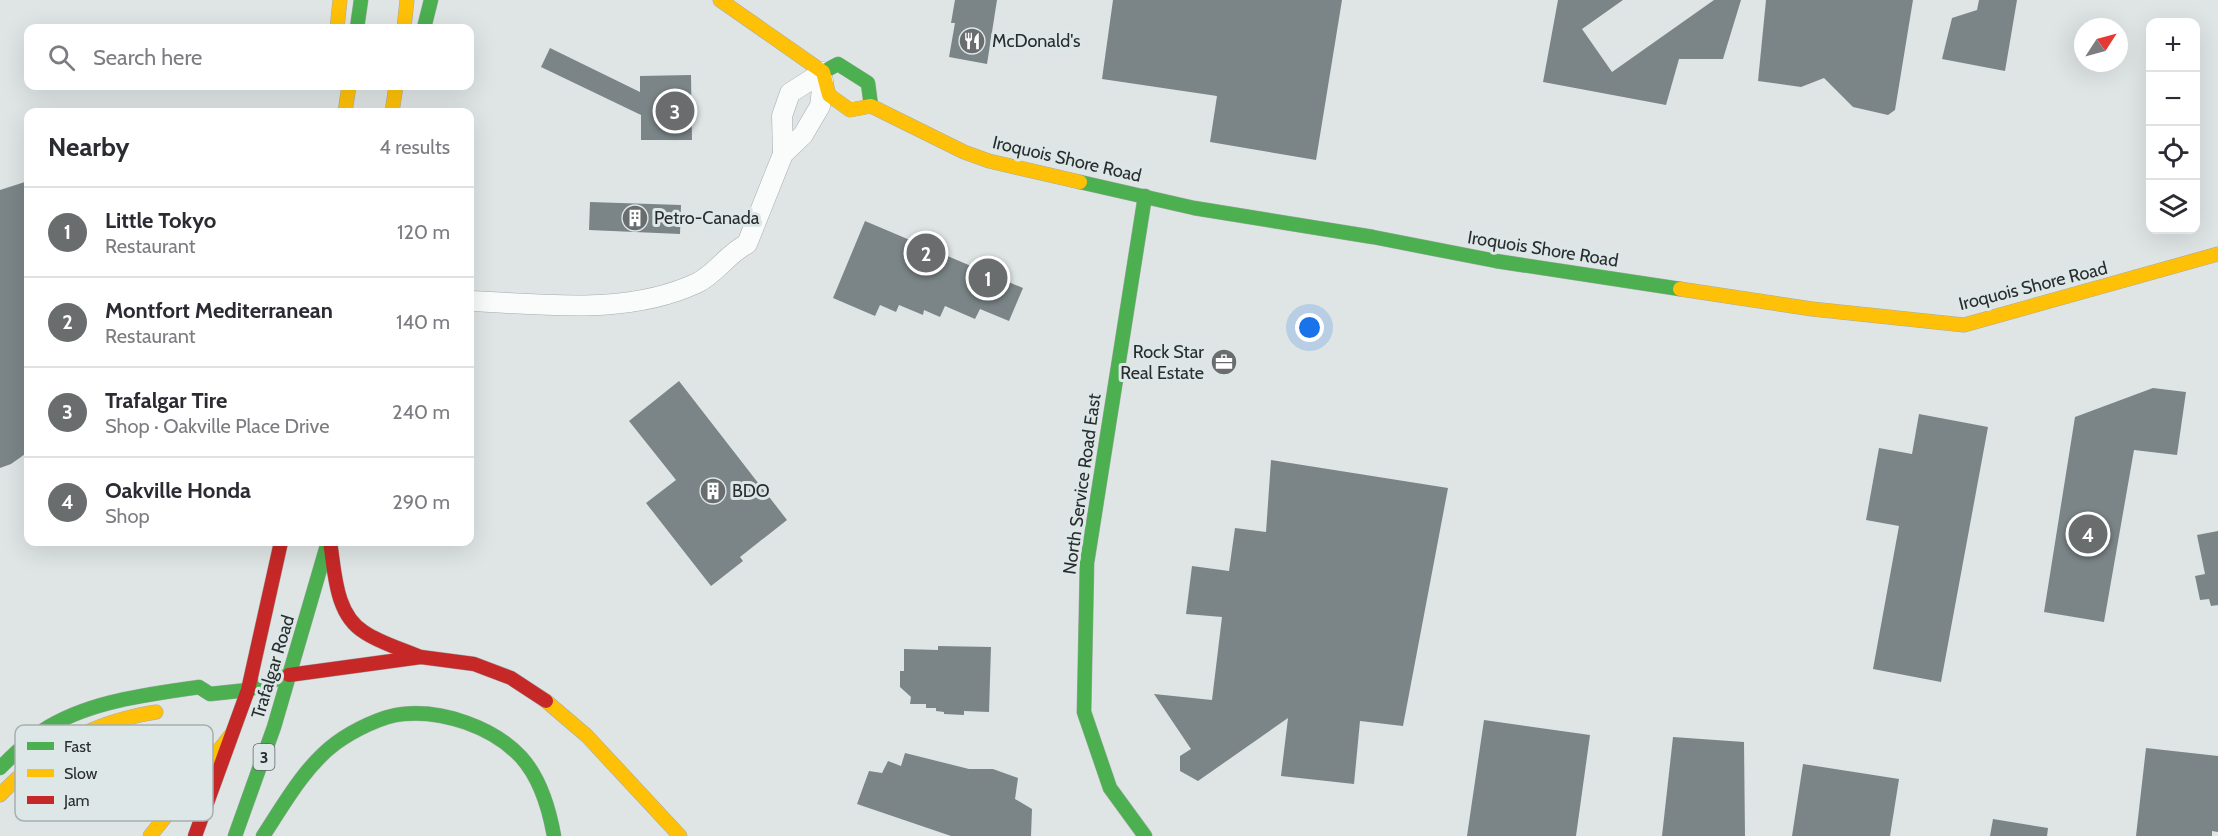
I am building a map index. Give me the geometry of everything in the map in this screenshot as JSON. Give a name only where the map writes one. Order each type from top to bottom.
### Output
[{"type":"main road","points":[[338,24],[340,0]]},
{"type":"main road","points":[[358,24],[361,0]]},
{"type":"main road","points":[[404,24],[407,0]]},
{"type":"main road","points":[[425,24],[431,0]]},
{"type":"main road","points":[[720,0],[823,72],[838,64],[868,83],[871,106]]},
{"type":"main road","name":"Iroquois Shore Road","points":[[823,72],[829,95],[850,110],[871,106],[964,152],[989,161],[1194,208],[1373,237],[1496,261],[1812,309],[1964,325],[2218,254]]},
{"type":"main road","points":[[346,108],[348,90]]},
{"type":"main road","points":[[393,108],[395,90]]},
{"type":"main road","name":"North Service Road East","points":[[1145,196],[1087,563],[1084,712],[1110,788],[1145,836]]},
{"type":"main road","name":"Trafalgar Road","points":[[213,786],[248,690],[280,546]]},
{"type":"main road","name":"Trafalgar Road","points":[[235,836],[261,766],[328,546]]},
{"type":"main road","points":[[330,546],[339,592],[347,615],[361,631],[421,657]]},
{"type":"main road","points":[[52,725],[113,701],[199,687],[206,698],[248,690],[289,675],[421,657],[474,664],[511,678],[548,702],[587,736],[680,836]]},
{"type":"main road","points":[[103,725],[142,713],[174,710]]},
{"type":"main road","points":[[263,836],[305,773],[338,742],[372,724],[402,714],[435,716],[467,724],[501,739],[521,757],[536,781],[551,816],[554,836]]},
{"type":"main road","points":[[213,757],[231,735]]},
{"type":"main road","points":[[0,768],[15,751]]},
{"type":"main road","points":[[0,795],[15,779]]},
{"type":"main road","points":[[150,836],[162,821]]},
{"type":"main road","name":"Trafalgar Road","points":[[195,836],[200,821]]},
{"type":"street","points":[[474,301],[582,306],[654,299],[700,282],[737,249],[747,244],[783,154],[782,116],[790,93],[823,72]]},
{"type":"street","points":[[783,154],[803,135],[820,106],[823,72]]},
{"type":"building","name":"McDonald's","points":[[955,0],[997,0],[987,64],[949,57],[955,23],[951,23]]},
{"type":"building","points":[[1113,0],[1342,0],[1316,160],[1210,142],[1217,96],[1102,79]]},
{"type":"building","points":[[1558,0],[1623,0],[1582,29],[1612,72],[1714,0],[1741,0],[1723,59],[1679,59],[1666,105],[1543,82]]},
{"type":"building","points":[[1766,0],[1913,0],[1895,110],[1888,115],[1853,107],[1824,78],[1801,87],[1758,81]]},
{"type":"building","points":[[1979,0],[2017,0],[2005,71],[1942,59],[1952,18],[1977,10]]},
{"type":"building","points":[[550,48],[640,92],[640,76],[691,75],[692,140],[641,140],[641,115],[541,67]]},
{"type":"building","points":[[24,182],[24,455],[0,468],[0,190]]},
{"type":"building","name":"Petro-Canada","points":[[590,202],[681,205],[680,234],[589,230]]},
{"type":"building","points":[[865,221],[1023,288],[1009,321],[980,309],[975,319],[945,306],[940,317],[924,310],[923,315],[899,305],[896,312],[880,305],[875,316],[833,298]]},
{"type":"building","name":"BDO","points":[[679,381],[787,520],[740,557],[743,561],[711,586],[646,503],[676,480],[629,421]]},
{"type":"building","points":[[2153,388],[2186,392],[2177,455],[2134,450],[2104,622],[2044,612],[2075,417]]},
{"type":"building","points":[[1919,414],[1988,427],[1941,682],[1873,669],[1899,526],[1866,520],[1879,448],[1912,454]]},
{"type":"building","points":[[1271,460],[1448,488],[1403,726],[1360,721],[1354,784],[1281,776],[1288,718],[1198,781],[1180,771],[1180,756],[1191,749],[1154,694],[1212,700],[1222,617],[1186,614],[1192,566],[1229,571],[1235,528],[1266,532]]},
{"type":"building","points":[[2218,531],[2218,605],[2211,606],[2209,599],[2200,600],[2195,576],[2205,574],[2197,535]]},
{"type":"building","points":[[938,646],[991,647],[989,712],[964,711],[964,715],[944,714],[944,712],[936,711],[936,708],[926,708],[926,704],[910,704],[911,697],[900,687],[900,671],[904,671],[904,649],[938,650]]},
{"type":"building","points":[[1484,720],[1590,735],[1576,836],[1467,836]]},
{"type":"building","points":[[1673,737],[1744,742],[1745,836],[1662,836]]},
{"type":"building","points":[[2146,748],[2218,756],[2218,832],[2212,831],[2212,836],[2136,836]]},
{"type":"building","points":[[905,753],[969,769],[993,769],[1018,778],[1015,799],[1032,809],[1031,836],[951,836],[857,804],[869,771],[882,773],[888,761],[901,766]]},
{"type":"building","points":[[1803,764],[1899,779],[1890,836],[1792,836]]},
{"type":"building","points":[[1993,819],[2048,828],[2047,836],[1990,836]]},
{"type":"traffic: fast","points":[[358,24],[361,0]]},
{"type":"traffic: fast","points":[[425,24],[431,0]]},
{"type":"traffic: fast","points":[[823,72],[838,64],[868,83],[871,106]]},
{"type":"traffic: fast","points":[[1080,182],[1194,208],[1373,237],[1496,261],[1680,289]]},
{"type":"traffic: fast","points":[[1145,196],[1087,563],[1084,712],[1110,788],[1145,836]]},
{"type":"traffic: fast","points":[[235,836],[274,727],[327,546]]},
{"type":"traffic: fast","points":[[53,725],[78,713],[118,701],[199,687],[210,694],[248,690],[289,675]]},
{"type":"traffic: fast","points":[[263,836],[305,774],[336,743],[377,721],[395,715],[418,713],[467,723],[510,746],[528,765],[538,784],[554,836]]},
{"type":"traffic: fast","points":[[0,768],[15,754]]},
{"type":"traffic: slow","points":[[337,24],[340,0]]},
{"type":"traffic: slow","points":[[404,24],[407,0]]},
{"type":"traffic: slow","points":[[720,0],[823,72],[829,95],[850,110],[871,106],[964,152],[989,161],[1080,182]]},
{"type":"traffic: slow","points":[[346,108],[348,90]]},
{"type":"traffic: slow","points":[[393,108],[395,90]]},
{"type":"traffic: slow","points":[[1680,289],[1812,309],[1964,325],[2218,254]]},
{"type":"traffic: slow","points":[[546,701],[587,736],[680,836]]},
{"type":"traffic: slow","points":[[106,725],[156,712]]},
{"type":"traffic: slow","points":[[213,757],[231,735]]},
{"type":"traffic: slow","points":[[0,795],[15,781]]},
{"type":"traffic: slow","points":[[150,836],[162,821]]},
{"type":"traffic: jam","points":[[213,786],[248,690],[280,546]]},
{"type":"traffic: jam","points":[[331,546],[338,592],[347,615],[354,624],[377,639],[420,657]]},
{"type":"traffic: jam","points":[[289,675],[421,657],[474,664],[511,678],[546,701]]},
{"type":"traffic: jam","points":[[195,836],[200,821]]},
{"type":"place","name":"McDonald's","points":[[972,41]]},
{"type":"place","name":"Trafalgar Tire","points":[[675,111]]},
{"type":"place","name":"Petro-Canada","points":[[635,218]]},
{"type":"place","name":"Montfort Mediterranean","points":[[926,253]]},
{"type":"place","name":"Little Tokyo","points":[[988,278]]},
{"type":"place","name":"Rock Star Real Estate","points":[[1224,362]]},
{"type":"place","name":"BDO","points":[[713,491]]},
{"type":"place","name":"Oakville Honda","points":[[2088,534]]}]
